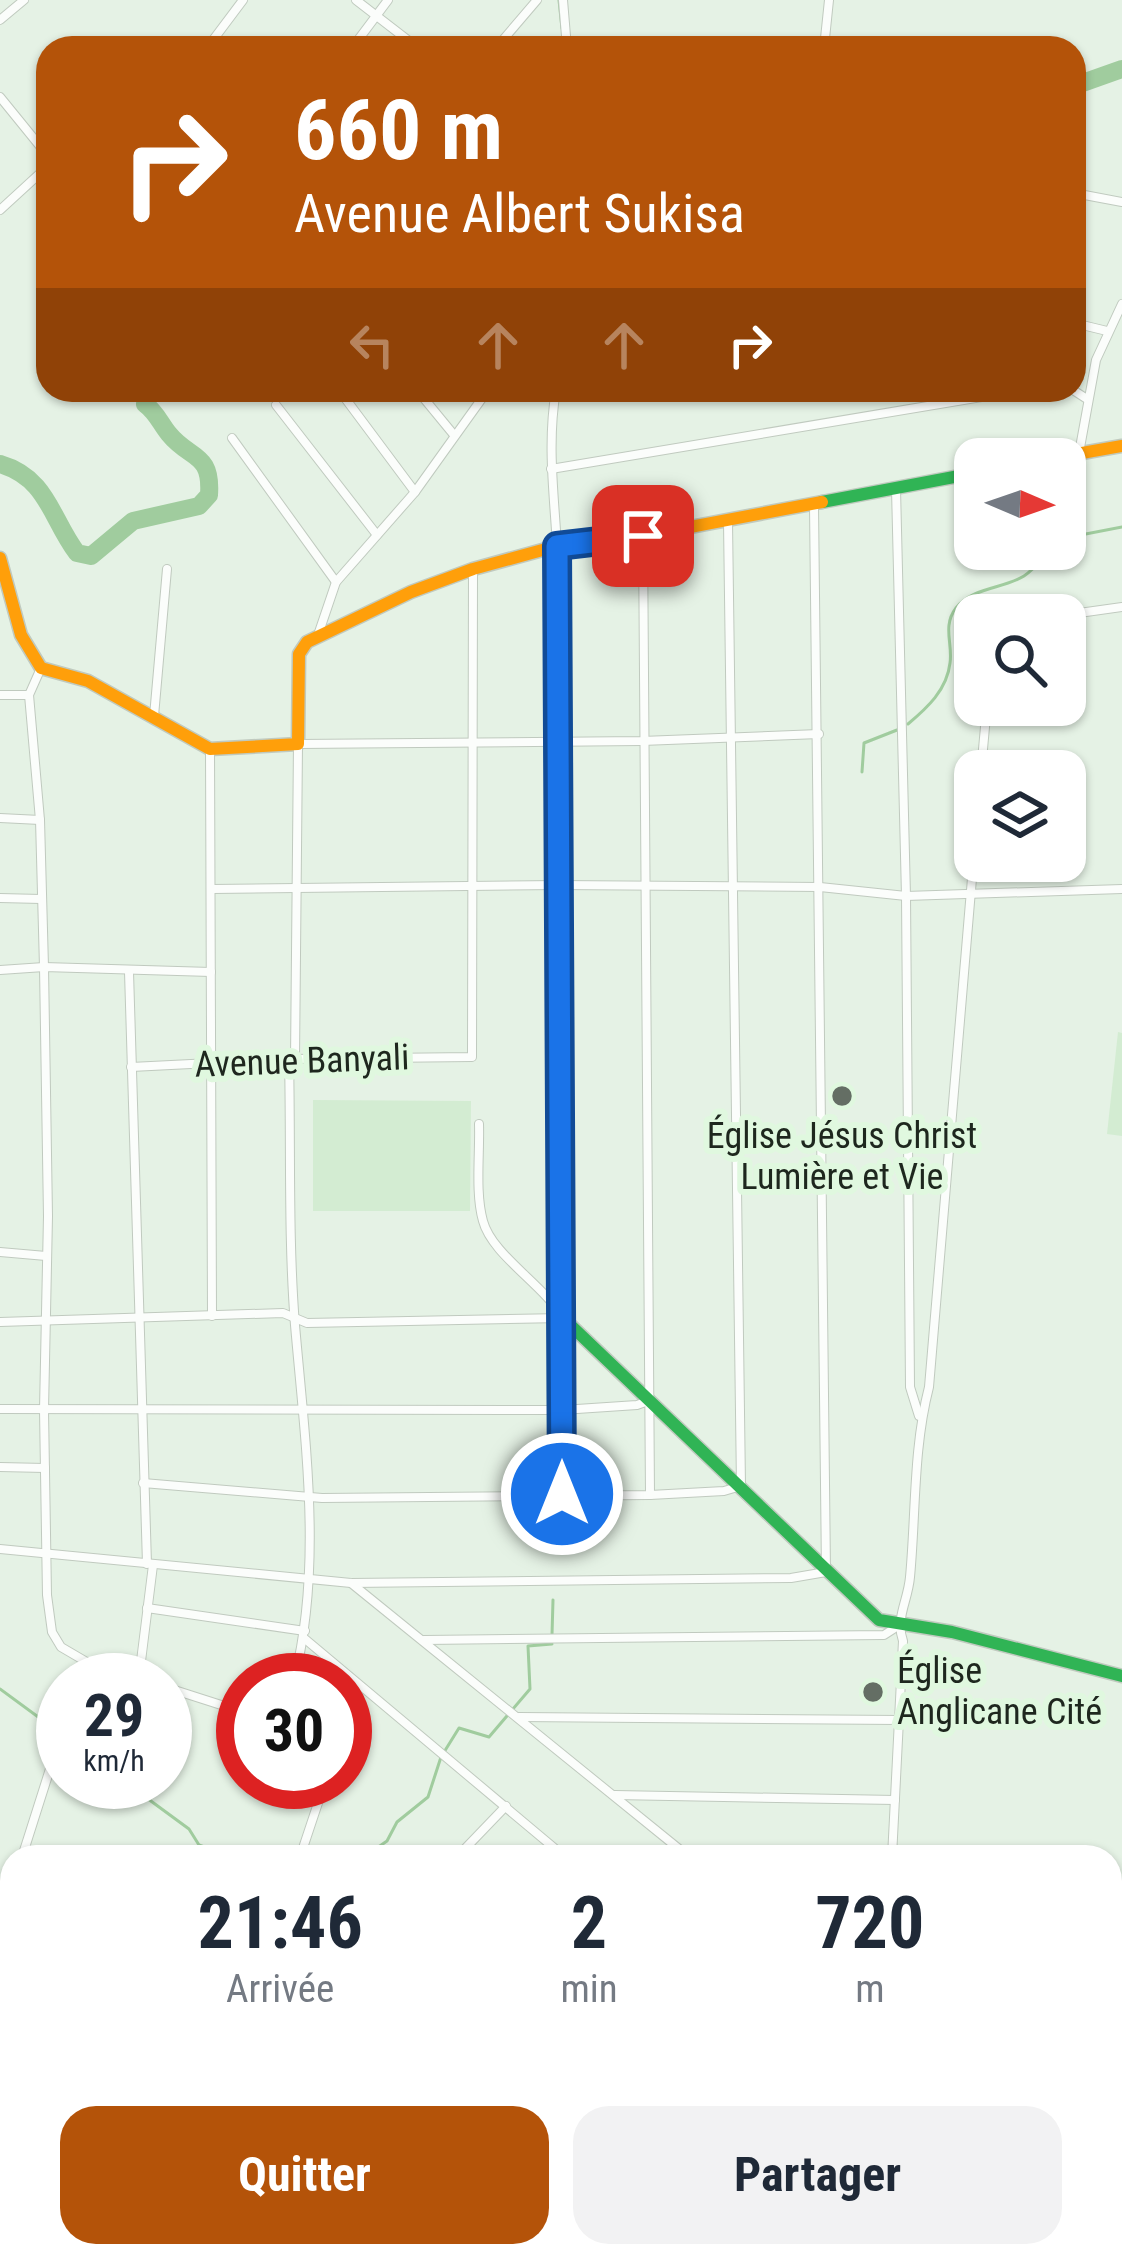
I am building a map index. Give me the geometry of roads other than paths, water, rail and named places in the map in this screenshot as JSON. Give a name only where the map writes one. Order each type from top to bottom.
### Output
[{"type":"street","points":[[0,20],[24,0]]},
{"type":"street","points":[[216,36],[243,0]]},
{"type":"street","points":[[356,0],[402,36]]},
{"type":"street","points":[[361,36],[388,0]]},
{"type":"street","points":[[506,36],[537,0]]},
{"type":"street","points":[[563,0],[566,36]]},
{"type":"street","points":[[825,36],[829,0]]},
{"type":"street","points":[[0,97],[36,141]]},
{"type":"street","points":[[0,210],[36,177]]},
{"type":"street","points":[[1086,195],[1122,202]]},
{"type":"street","points":[[1081,438],[1107,331],[1122,304]]},
{"type":"street","points":[[1086,326],[1107,331]]},
{"type":"street","points":[[348,402],[415,493]]},
{"type":"street","points":[[427,402],[455,435]]},
{"type":"street","points":[[318,635],[336,582],[415,493],[479,402]]},
{"type":"street","points":[[554,402],[550,469],[557,546],[562,1494]]},
{"type":"street","points":[[550,469],[950,402]]},
{"type":"street","points":[[276,405],[376,535]]},
{"type":"street","points":[[232,438],[336,582]]},
{"type":"street","points":[[1086,452],[1122,446]]},
{"type":"street","points":[[301,1653],[308,1579],[307,1495],[295,1320],[292,1059],[299,654],[318,635],[411,592],[557,546],[728,522],[954,477]]},
{"type":"street","points":[[896,489],[906,896],[910,1387],[921,1421]]},
{"type":"street","points":[[814,506],[826,1572]]},
{"type":"street","points":[[728,522],[740,1486]]},
{"type":"street","points":[[643,536],[650,1495]]},
{"type":"street","points":[[0,558],[21,635],[41,668],[88,681],[210,749],[819,734]]},
{"type":"street","points":[[154,716],[167,569]]},
{"type":"street","points":[[471,886],[473,569]]},
{"type":"street","points":[[1086,613],[1122,607]]},
{"type":"street","points":[[41,668],[29,695],[40,820],[44,967],[46,1554],[52,1632],[70,1653]]},
{"type":"street","points":[[0,695],[29,695]]},
{"type":"street","points":[[210,749],[212,1316]]},
{"type":"street","points":[[0,818],[40,820]]},
{"type":"street","points":[[893,1845],[903,1641],[898,1626],[910,1585],[972,882]]},
{"type":"street","name":"Avenue Banyali","points":[[131,1067],[472,1057],[471,886]]},
{"type":"street","points":[[212,889],[820,887],[906,896],[1122,890]]},
{"type":"street","points":[[0,898],[41,899]]},
{"type":"street","points":[[0,970],[212,972]]},
{"type":"street","points":[[129,972],[143,1483],[150,1565],[143,1653]]},
{"type":"street","points":[[479,1124],[482,1220],[490,1237],[562,1318],[879,1621],[952,1632],[1122,1676]]},
{"type":"street","points":[[0,1252],[46,1256]]},
{"type":"street","points":[[0,1322],[284,1313],[307,1323],[562,1318]]},
{"type":"street","points":[[0,1409],[562,1410],[651,1400]]},
{"type":"street","points":[[0,1467],[46,1468]]},
{"type":"street","points":[[143,1483],[322,1498],[650,1495],[740,1486]]},
{"type":"street","points":[[0,1549],[351,1583],[791,1578],[826,1572]]},
{"type":"street","points":[[351,1583],[674,1845]]},
{"type":"street","points":[[147,1608],[305,1635],[552,1845]]},
{"type":"street","points":[[424,1640],[884,1635],[898,1626]]},
{"type":"street","points":[[514,1713],[900,1720]]},
{"type":"street","points":[[611,1795],[896,1800]]},
{"type":"street","points":[[469,1845],[506,1806]]},
{"type":"street","points":[[26,1845],[37,1809]]},
{"type":"street","points":[[304,1845],[316,1809]]},
{"type":"waterway","points":[[559,0],[562,28]]},
{"type":"waterway","points":[[1086,82],[1122,69]]},
{"type":"waterway","points":[[0,464],[39,489],[77,553],[91,556],[133,521],[199,506],[209,495],[203,464],[169,434],[145,402]]},
{"type":"waterway","points":[[1086,534],[1122,527]]},
{"type":"waterway","points":[[908,724],[945,682],[949,628],[956,608],[971,596],[1031,570]]},
{"type":"waterway","points":[[862,772],[864,743],[897,730]]},
{"type":"waterway","points":[[552,1635],[553,1600]]},
{"type":"waterway","points":[[381,1845],[397,1822],[428,1797],[441,1757],[459,1728],[489,1737],[530,1689],[528,1646],[552,1644]]},
{"type":"waterway","points":[[0,1689],[36,1715]]},
{"type":"waterway","points":[[162,1809],[189,1829],[199,1845]]},
{"type":"place","name":"Église Jésus Christ Lumière et Vie","points":[[842,1096]]},
{"type":"place","name":"Église Anglicane Cité","points":[[873,1692]]}]
